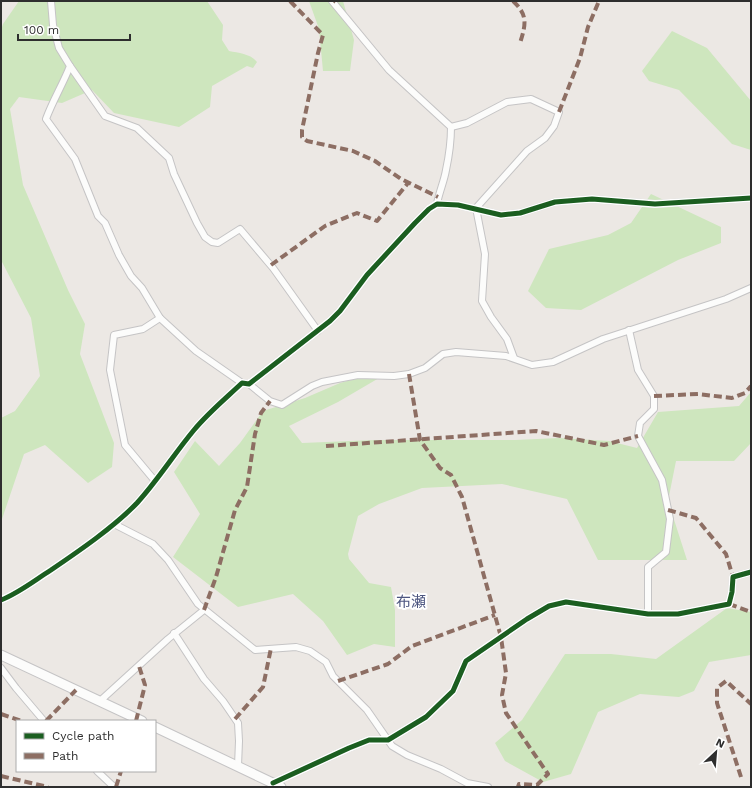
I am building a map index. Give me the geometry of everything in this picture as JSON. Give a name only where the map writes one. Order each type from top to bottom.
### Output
[{"type":"main road","points":[[1,655],[140,720]]},
{"type":"main road","points":[[156,727],[277,785]]},
{"type":"street","points":[[51,1],[53,25],[59,48],[105,116],[136,128],[169,158],[174,174],[205,237],[212,242],[218,243],[240,229],[273,268],[318,331]]},
{"type":"street","points":[[332,1],[389,70],[450,127],[451,144],[446,171],[438,197],[438,204]]},
{"type":"street","points":[[70,66],[65,80],[52,102],[46,119],[75,159],[98,216],[105,223],[119,255],[131,276],[142,288],[160,318],[196,352],[242,383],[249,384],[270,401],[282,405],[312,386],[322,382],[358,375],[394,376],[408,374],[425,368],[443,354],[456,352],[506,356],[532,365],[553,362],[603,339],[726,299],[751,288]]},
{"type":"street","points":[[450,127],[467,123],[507,102],[531,99],[559,112],[554,126],[545,138],[527,151],[476,208]]},
{"type":"street","points":[[249,384],[318,331],[340,311],[367,275],[414,223],[429,209],[438,204],[476,208],[501,215],[520,213],[555,202],[592,199],[655,204],[751,198]]},
{"type":"street","points":[[476,208],[485,254],[482,300],[491,317],[507,339],[514,358]]},
{"type":"street","points":[[156,482],[125,445],[110,370],[114,334],[143,329],[160,318]]},
{"type":"street","points":[[629,330],[638,370],[654,396],[654,409],[640,423],[638,436],[662,480],[670,519],[666,552],[648,567],[648,614]]},
{"type":"street","points":[[1,600],[60,564],[114,524],[137,503],[156,482],[194,430],[242,383]]},
{"type":"street","points":[[114,524],[153,544],[168,560],[198,604],[255,650],[296,647],[310,650],[326,662],[333,676],[367,710],[392,746],[426,764],[441,769],[467,782],[488,787]]},
{"type":"street","points":[[277,785],[349,748],[369,740],[388,740],[426,717],[453,691],[466,661],[528,618],[549,606],[566,602],[648,614],[678,614],[728,604],[732,592],[733,577],[751,572]]},
{"type":"street","points":[[100,701],[174,633],[204,610]]},
{"type":"street","points":[[174,633],[204,679],[223,701],[238,723],[238,766]]},
{"type":"street","points":[[1,668],[43,720]]},
{"type":"street","points":[[98,772],[114,787]]},
{"type":"green space","points":[[19,1],[207,1],[223,25],[222,40],[229,51],[241,53],[257,62],[253,68],[247,66],[212,86],[210,107],[179,127],[114,113],[92,90],[62,103],[19,97],[10,109],[23,185],[68,290],[85,324],[80,354],[114,443],[112,467],[88,483],[45,445],[24,454],[1,522],[1,418],[15,411],[40,376],[31,318],[1,260],[1,30],[3,24]]},
{"type":"green space","points":[[309,1],[343,1],[354,40],[350,71],[323,71],[319,29]]},
{"type":"green space","points":[[672,31],[707,48],[751,101],[751,150],[732,144],[679,90],[649,81],[642,71]]},
{"type":"green space","points":[[651,194],[721,227],[721,243],[678,260],[581,310],[546,308],[528,291],[549,249],[608,235],[631,223]]},
{"type":"green space","points":[[376,373],[379,378],[338,402],[289,426],[302,443],[375,440],[515,440],[559,438],[609,441],[637,448],[658,412],[739,406],[751,392],[751,443],[734,461],[676,461],[668,501],[687,560],[598,560],[567,499],[502,484],[422,488],[379,504],[358,516],[348,554],[349,559],[369,583],[391,587],[395,610],[395,647],[374,644],[347,655],[323,621],[293,594],[238,607],[173,557],[200,514],[174,472],[195,441],[219,466],[240,443],[263,411],[305,398],[340,383]]},
{"type":"green space","points":[[727,608],[751,612],[751,655],[709,662],[694,691],[679,697],[640,694],[598,712],[571,774],[543,782],[505,761],[495,743],[522,720],[565,654],[611,654],[656,659]]},
{"type":"marked path","points":[[290,1],[323,35],[302,130],[302,137],[307,141],[353,151],[375,161],[401,179],[438,197]]},
{"type":"marked path","points":[[513,1],[521,11],[524,20],[524,30],[520,43]]},
{"type":"marked path","points":[[559,112],[580,58],[588,27],[599,1]]},
{"type":"marked path","points":[[271,265],[325,226],[357,213],[377,221],[408,183]]},
{"type":"marked path","points":[[409,374],[420,440],[440,468],[451,475],[462,497],[501,637],[506,673],[502,695],[506,713],[548,774],[537,785],[519,784],[518,787]]},
{"type":"marked path","points":[[654,396],[698,394],[732,398],[745,393],[751,386]]},
{"type":"marked path","points":[[204,610],[216,577],[235,510],[247,487],[255,434],[261,413],[270,401]]},
{"type":"marked path","points":[[326,446],[536,431],[604,445],[638,436]]},
{"type":"marked path","points":[[668,510],[696,518],[726,554],[733,577]]},
{"type":"marked path","points":[[729,604],[751,612]]},
{"type":"marked path","points":[[338,681],[388,664],[412,646],[495,615]]},
{"type":"marked path","points":[[235,719],[263,687],[271,648]]},
{"type":"marked path","points":[[136,720],[145,685],[139,666]]},
{"type":"marked path","points":[[741,777],[717,703],[717,688],[726,681],[751,704]]},
{"type":"marked path","points":[[47,720],[76,690]]},
{"type":"marked path","points":[[1,714],[19,720]]},
{"type":"marked path","points":[[116,787],[121,772]]},
{"type":"marked path","points":[[1,776],[48,787]]},
{"type":"cycle path","points":[[1,600],[21,590],[73,555],[107,530],[128,512],[145,494],[199,424],[211,412],[242,383],[249,384],[330,321],[340,311],[367,275],[415,223],[429,209],[437,204],[458,205],[501,215],[520,213],[555,202],[592,199],[655,204],[751,198]]},
{"type":"cycle path","points":[[273,783],[369,740],[388,740],[426,717],[453,691],[466,661],[527,619],[549,606],[566,602],[648,614],[678,614],[729,604],[732,592],[733,577],[751,572]]},
{"type":"district","name":"布瀬","points":[[411,602]]}]
